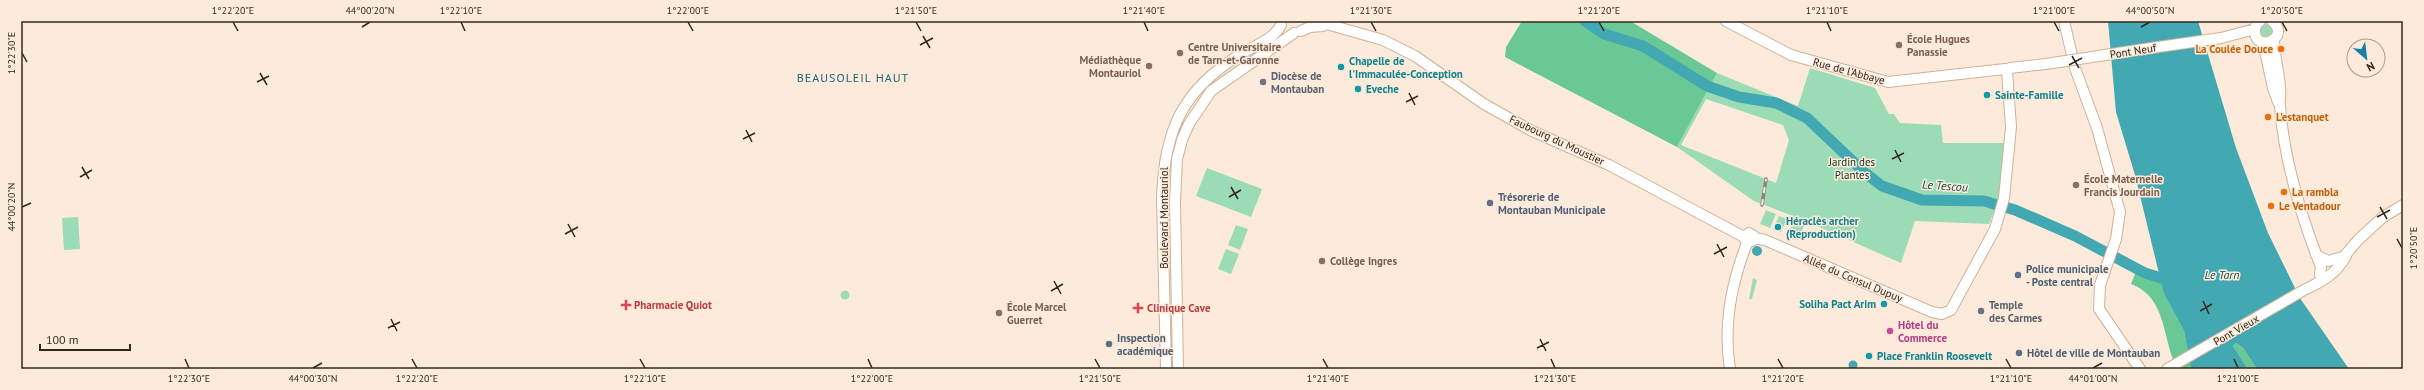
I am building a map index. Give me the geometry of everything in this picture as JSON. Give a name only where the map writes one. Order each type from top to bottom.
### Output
[{"type":"main road","points":[[1281,23],[1289,32],[1298,32],[1308,21]]},
{"type":"main road","name":"Faubourg du Moustier","points":[[1316,21],[1351,32]]},
{"type":"main road","name":"Rue de l'Abbaye","points":[[1726,21],[1791,55],[1888,82],[2046,64]]},
{"type":"main road","points":[[2064,21],[2073,62],[2097,128],[2120,212],[2116,239],[2098,294],[2098,309],[2140,369]]},
{"type":"main road","points":[[2273,21],[2278,28],[2274,39],[2273,50],[2280,87],[2280,105],[2290,166],[2302,214],[2320,267],[2322,278]]},
{"type":"main road","name":"Boulevard Montauriol","points":[[1166,368],[1162,198],[1163,170],[1169,144],[1185,105],[1203,82],[1242,54],[1271,37],[1281,23]]},
{"type":"main road","points":[[2220,38],[2258,23],[2273,88],[2280,105]]},
{"type":"main road","name":"Faubourg du Moustier","points":[[1298,32],[1318,25],[1383,40],[1415,56],[1484,104],[1532,131],[1609,164],[1748,240]]},
{"type":"main road","name":"Boulevard Montauriol","points":[[1178,368],[1175,202],[1177,159],[1182,140],[1189,124],[1211,91],[1298,32]]},
{"type":"main road","points":[[2220,38],[2261,41],[2274,39]]},
{"type":"main road","name":"Pont Neuf","points":[[2046,64],[2220,38]]},
{"type":"main road","name":"Allée du Consul Dupuy","points":[[1748,240],[1765,240],[1932,312],[1942,314],[1951,310],[1994,232],[2004,198],[2011,127],[2007,69]]},
{"type":"main road","name":"Pont Vieux","points":[[2167,369],[2304,290],[2341,266],[2346,256],[2358,240],[2383,217],[2403,205]]},
{"type":"main road","points":[[1730,369],[1727,339],[1732,286],[1748,240]]},
{"type":"main road","points":[[2316,255],[2328,261],[2346,256]]},
{"type":"green space","points":[[1522,21],[1630,21],[1717,73],[1677,147],[1505,57],[1506,47]]},
{"type":"green space","points":[[2266,24],[2271,26],[2273,31],[2271,36],[2266,38],[2261,36],[2259,31],[2261,26]]},
{"type":"green space","name":"Jardin des Plantes","points":[[1810,68],[1875,88],[1889,114],[1894,114],[1900,123],[1941,125],[1943,143],[2004,143],[1999,198],[1989,224],[1915,221],[1901,263],[1808,222],[1754,201],[1677,147],[1717,73],[1798,106]],"holes":[[[1706,99],[1783,125],[1789,140],[1776,183],[1681,145]]]},
{"type":"green space","points":[[1207,168],[1262,189],[1251,217],[1196,196]]},
{"type":"green space","points":[[1766,210],[1776,214],[1770,228],[1760,224]]},
{"type":"green space","points":[[1779,216],[1787,219],[1781,232],[1773,229]]},
{"type":"green space","points":[[78,217],[80,249],[64,250],[62,218]]},
{"type":"green space","points":[[1793,222],[1804,226],[1798,240],[1788,235]]},
{"type":"green space","points":[[1236,225],[1248,229],[1240,250],[1228,245]]},
{"type":"green space","points":[[1226,249],[1239,254],[1231,274],[1218,269]]},
{"type":"green space","points":[[2145,273],[2161,278],[2164,294],[2184,331],[2191,369],[2177,369],[2172,357],[2162,320],[2157,309],[2143,290],[2131,284],[2135,274]]},
{"type":"green space","points":[[1753,278],[1757,280],[1752,299],[1749,299]]},
{"type":"green space","points":[[845,290],[850,295],[845,300],[840,295]]},
{"type":"green space","points":[[2236,343],[2243,348],[2257,369],[2248,369],[2233,346]]},
{"type":"water","name":"Le Tarn","points":[[2108,21],[2198,21],[2236,148],[2268,233],[2295,288],[2295,291],[2349,369],[2257,369],[2243,348],[2236,343],[2233,346],[2248,369],[2191,369],[2184,331],[2164,294],[2135,175],[2116,112]]},
{"type":"water","points":[[1755,246],[1759,246],[1761,247],[1761,255],[1755,256],[1752,253],[1752,249]]},
{"type":"water","points":[[1851,361],[1855,361],[1857,365],[1855,369],[1851,369],[1849,367],[1849,363]]},
{"type":"waterway","name":"Le Tescou","points":[[1585,21],[1604,34],[1643,46],[1707,86],[1739,97],[1776,103],[1807,118],[1864,172],[1882,186],[1922,200],[1984,201],[2015,210],[2075,236],[2145,273],[2161,278],[2175,277]]},
{"type":"railway","points":[[1762,205],[1766,179]]},
{"type":"place","name":"École Hugues Panassie","points":[[1899,45]]},
{"type":"place","name":"La Coulée Douce","points":[[2281,49]]},
{"type":"place","name":"Centre Universitaire de Tarn-et-Garonne","points":[[1180,53]]},
{"type":"place","name":"Médiathèque Montauriol","points":[[1149,66]]},
{"type":"place","name":"Chapelle de l'Immaculée-Conception","points":[[1341,67]]},
{"type":"place","name":"Diocèse de Montauban","points":[[1263,82]]},
{"type":"place","name":"Eveche","points":[[1358,89]]},
{"type":"place","name":"Sainte-Famille","points":[[1987,95]]},
{"type":"place","name":"L'estanquet","points":[[2268,117]]},
{"type":"place","name":"École Maternelle Francis Jourdain","points":[[2076,185]]},
{"type":"place","name":"La rambla","points":[[2284,192]]},
{"type":"place","name":"Trésorerie de Montauban Municipale","points":[[1490,203]]},
{"type":"place","name":"Le Ventadour","points":[[2271,206]]},
{"type":"place","name":"Héraclès archer (Reproduction)","points":[[1778,227]]},
{"type":"place","name":"Collège Ingres","points":[[1322,261]]},
{"type":"place","name":"Police municipale - Poste central","points":[[2018,275]]},
{"type":"place","name":"Soliha Pact Arim","points":[[1884,304]]},
{"type":"place","name":"Pharmacie Quiot","points":[[626,305]]},
{"type":"place","name":"Clinique Cave","points":[[1138,308]]},
{"type":"place","name":"Temple des Carmes","points":[[1981,311]]},
{"type":"place","name":"École Marcel Guerret","points":[[999,313]]},
{"type":"place","name":"Hôtel du Commerce","points":[[1890,331]]},
{"type":"place","name":"Inspection académique","points":[[1109,344]]},
{"type":"place","name":"Hôtel de ville de Montauban","points":[[2019,353]]},
{"type":"place","name":"Place Franklin Roosevelt","points":[[1869,356]]},
{"type":"district","name":"BEAUSOLEIL HAUT","points":[[853,78]]}]
